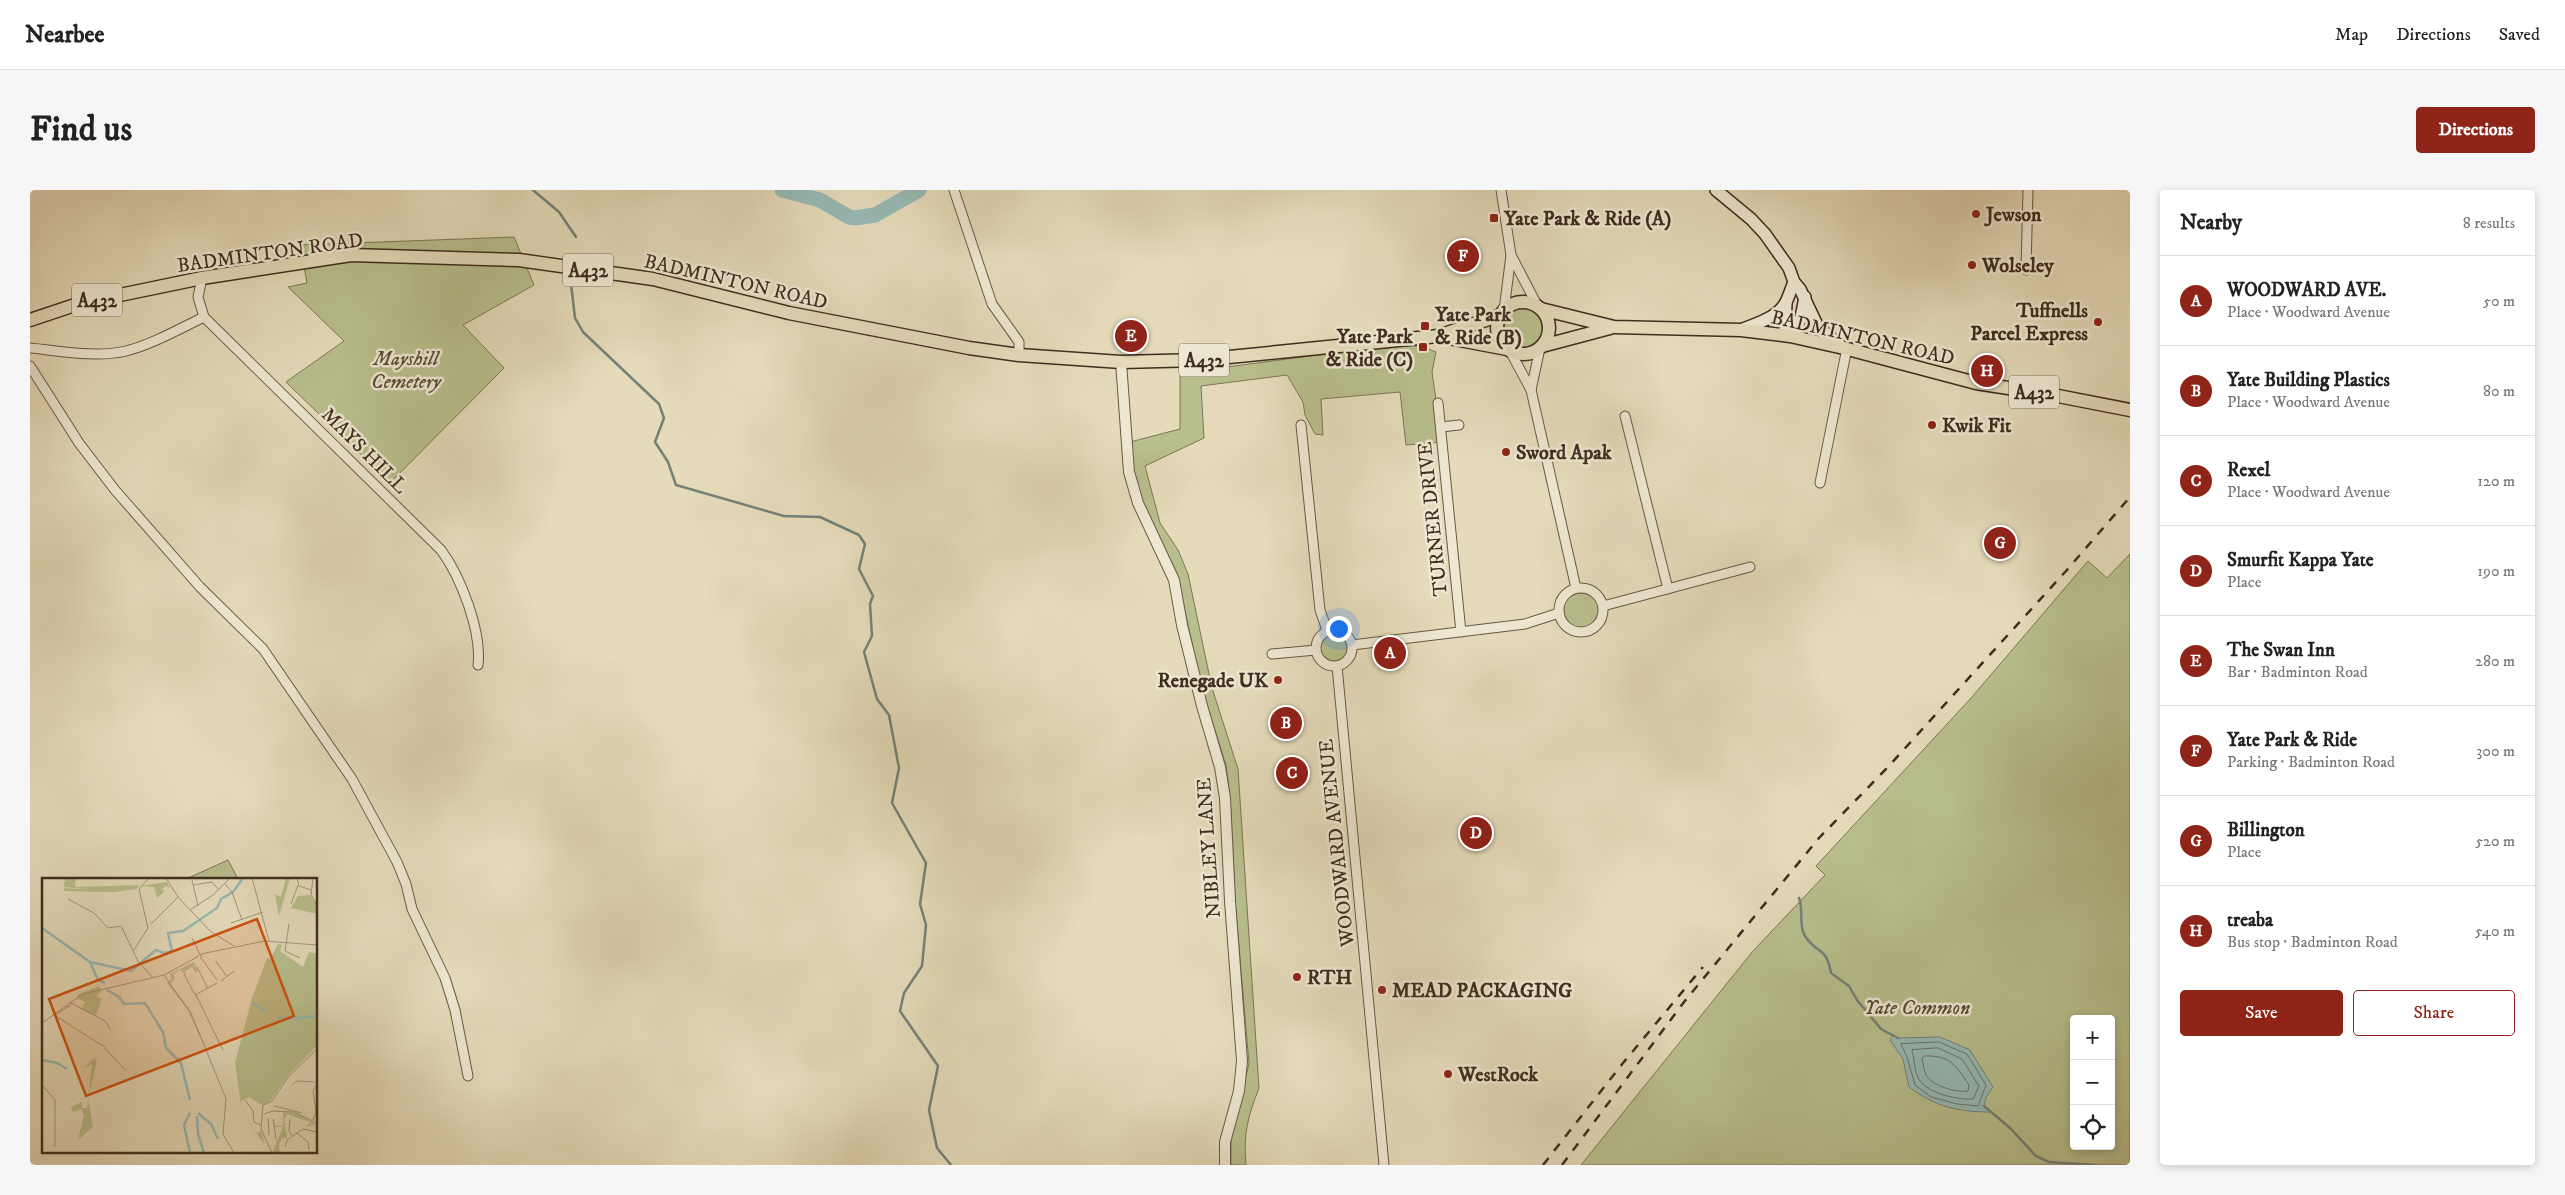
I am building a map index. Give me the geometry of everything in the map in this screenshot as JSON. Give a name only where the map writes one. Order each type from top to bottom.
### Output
[{"type":"main road","points":[[1716,190],[1751,219],[1765,234],[1805,297],[1818,327],[1845,348]]},
{"type":"main road","name":"BADMINTON ROAD","points":[[30,320],[82,303],[202,278],[351,254],[519,260],[653,279],[789,313],[969,348],[1019,355],[1121,362],[1198,360],[1438,336],[1502,312]]},
{"type":"main road","points":[[1794,282],[1786,303],[1785,329],[1790,336],[1799,325],[1805,297]]},
{"type":"main road","points":[[1524,302],[1540,308],[1549,324],[1548,336],[1541,347],[1522,354],[1508,350],[1497,333],[1502,312],[1510,305],[1524,302]]},
{"type":"main road","points":[[1741,330],[1767,319],[1786,303]]},
{"type":"main road","name":"BADMINTON ROAD","points":[[1540,308],[1614,327],[1741,330],[1790,336],[1845,348],[1976,383],[2130,410]]},
{"type":"main road","name":"BADMINTON ROAD","points":[[1541,347],[1614,327]]},
{"type":"main road","name":"BADMINTON ROAD","points":[[1438,336],[1508,350]]},
{"type":"street","points":[[954,190],[992,304],[1019,342],[1019,355]]},
{"type":"street","points":[[1501,190],[1511,255],[1502,312]]},
{"type":"street","points":[[2026,270],[2028,190]]},
{"type":"street","points":[[1511,255],[1540,308]]},
{"type":"street","points":[[30,348],[104,354],[125,351],[146,344],[204,317],[198,297],[202,278]]},
{"type":"street","name":"MAYS HILL","points":[[204,317],[442,550],[453,566],[470,612],[480,652],[478,666]]},
{"type":"street","points":[[1532,390],[1541,347]]},
{"type":"street","points":[[1820,483],[1845,348]]},
{"type":"street","points":[[1508,350],[1532,390],[1576,588]]},
{"type":"street","name":"NIBLEY LANE","points":[[1121,362],[1129,472],[1138,503],[1174,580],[1182,625],[1202,706],[1220,767],[1225,798],[1230,901],[1242,1061],[1239,1091],[1229,1120],[1225,1142],[1225,1165]]},
{"type":"street","points":[[30,366],[79,443],[115,490],[200,587],[264,649],[352,779],[397,862],[406,884],[412,909],[445,978],[455,1010],[468,1076]]},
{"type":"street","name":"TURNER DRIVE","points":[[1438,403],[1460,632]]},
{"type":"street","points":[[1626,416],[1668,589]]},
{"type":"street","points":[[1300,425],[1320,610],[1327,630]]},
{"type":"street","points":[[1440,427],[1459,425]]},
{"type":"street","points":[[1603,606],[1750,566]]},
{"type":"street","points":[[1576,588],[1591,590],[1598,596],[1603,606],[1602,619],[1596,627],[1586,632],[1574,631],[1564,624],[1559,613],[1560,603],[1565,595],[1576,588]]},
{"type":"street","points":[[1352,645],[1525,624],[1559,613]]},
{"type":"street","points":[[1327,630],[1340,630],[1346,634],[1352,645],[1350,656],[1337,666],[1325,664],[1316,650],[1319,636],[1327,630]]},
{"type":"street","points":[[1272,654],[1316,650]]},
{"type":"street","name":"WOODWARD AVENUE","points":[[1337,666],[1384,1165]]},
{"type":"green space","name":"Mayshill Cemetery","points":[[514,237],[534,285],[463,325],[504,368],[390,483],[286,382],[344,341],[288,287],[307,283],[300,245]]},
{"type":"green space","points":[[1523,308],[1537,314],[1543,328],[1537,342],[1523,348],[1509,342],[1503,328],[1509,314]]},
{"type":"green space","points":[[1421,346],[1436,352],[1432,372],[1442,442],[1406,445],[1400,392],[1321,399],[1323,435],[1315,434],[1305,415],[1303,402],[1287,375],[1201,386],[1204,438],[1145,466],[1160,523],[1178,550],[1188,574],[1212,688],[1238,769],[1259,1088],[1247,1125],[1245,1144],[1246,1165],[1231,1165],[1231,1140],[1249,1063],[1235,900],[1230,796],[1226,765],[1202,689],[1177,574],[1145,508],[1130,463],[1130,442],[1180,429],[1180,373],[1380,347]]},
{"type":"green space","name":"Yate Common","points":[[2130,554],[2130,1165],[1581,1165],[1753,951],[1825,875],[1816,866],[1972,697],[2088,561],[2107,578]]},
{"type":"green space","points":[[1581,593],[1593,599],[1599,611],[1593,623],[1581,629],[1569,623],[1563,611],[1569,599]]},
{"type":"green space","points":[[1334,634],[1344,638],[1348,648],[1344,658],[1334,662],[1324,658],[1320,648],[1324,638]]},
{"type":"green space","points":[[228,860],[237,878],[188,878]]},
{"type":"water","points":[[1893,1036],[1898,1038],[1940,1037],[1970,1050],[1993,1087],[1986,1097],[1984,1106],[1991,1112],[1968,1111],[1938,1104],[1909,1087],[1903,1059],[1890,1040]]},
{"type":"waterway","points":[[533,190],[559,212],[576,237]]},
{"type":"waterway","points":[[782,190],[820,200],[849,217],[855,218],[875,215],[919,190]]},
{"type":"waterway","points":[[571,284],[575,318],[583,332],[659,404],[664,418],[655,442],[668,462],[676,485],[784,516],[820,517],[859,535],[865,544],[859,569],[873,596],[870,604],[872,636],[864,652],[877,699],[889,715],[899,768],[892,803],[926,863],[920,904],[926,925],[922,966],[904,993],[900,1011],[938,1066],[929,1110],[937,1148],[951,1165]]},
{"type":"waterway","points":[[1799,898],[1803,932],[1809,942],[1824,954],[1831,973],[1849,986],[1857,1000],[1881,1029],[1898,1038]]},
{"type":"waterway","points":[[1984,1106],[2010,1128],[2036,1156],[2049,1162],[2096,1165]]},
{"type":"railway","points":[[1562,1165],[1684,1002],[1819,838],[1887,768],[2066,571],[2130,497]]},
{"type":"railway","points":[[1543,1165],[1623,1063],[1703,967]]},
{"type":"place","name":"Jewson","points":[[1976,214]]},
{"type":"place","name":"Yate Park & Ride (A)","points":[[1494,218]]},
{"type":"place","name":"Yate Park & Ride","points":[[1463,256]]},
{"type":"place","name":"Wolseley","points":[[1972,265]]},
{"type":"place","name":"Tuffnells Parcel Express","points":[[2098,322]]},
{"type":"place","name":"Yate Park & Ride (B)","points":[[1425,326]]},
{"type":"place","name":"The Swan Inn","points":[[1131,336]]},
{"type":"place","name":"Yate Park & Ride (C)","points":[[1423,347]]},
{"type":"place","name":"treaba","points":[[1987,371]]},
{"type":"place","name":"Kwik Fit","points":[[1932,425]]},
{"type":"place","name":"Sword Apak","points":[[1506,452]]},
{"type":"place","name":"Billington","points":[[2000,543]]},
{"type":"place","name":"WOODWARD AVE.","points":[[1390,653]]},
{"type":"place","name":"Renegade UK","points":[[1278,680]]},
{"type":"place","name":"Yate Building Plastics","points":[[1286,723]]},
{"type":"place","name":"Rexel","points":[[1292,773]]},
{"type":"place","name":"Smurfit Kappa Yate","points":[[1476,833]]},
{"type":"place","name":"RTH","points":[[1297,977]]},
{"type":"place","name":"MEAD PACKAGING","points":[[1382,990]]},
{"type":"place","name":"WestRock","points":[[1448,1074]]}]
